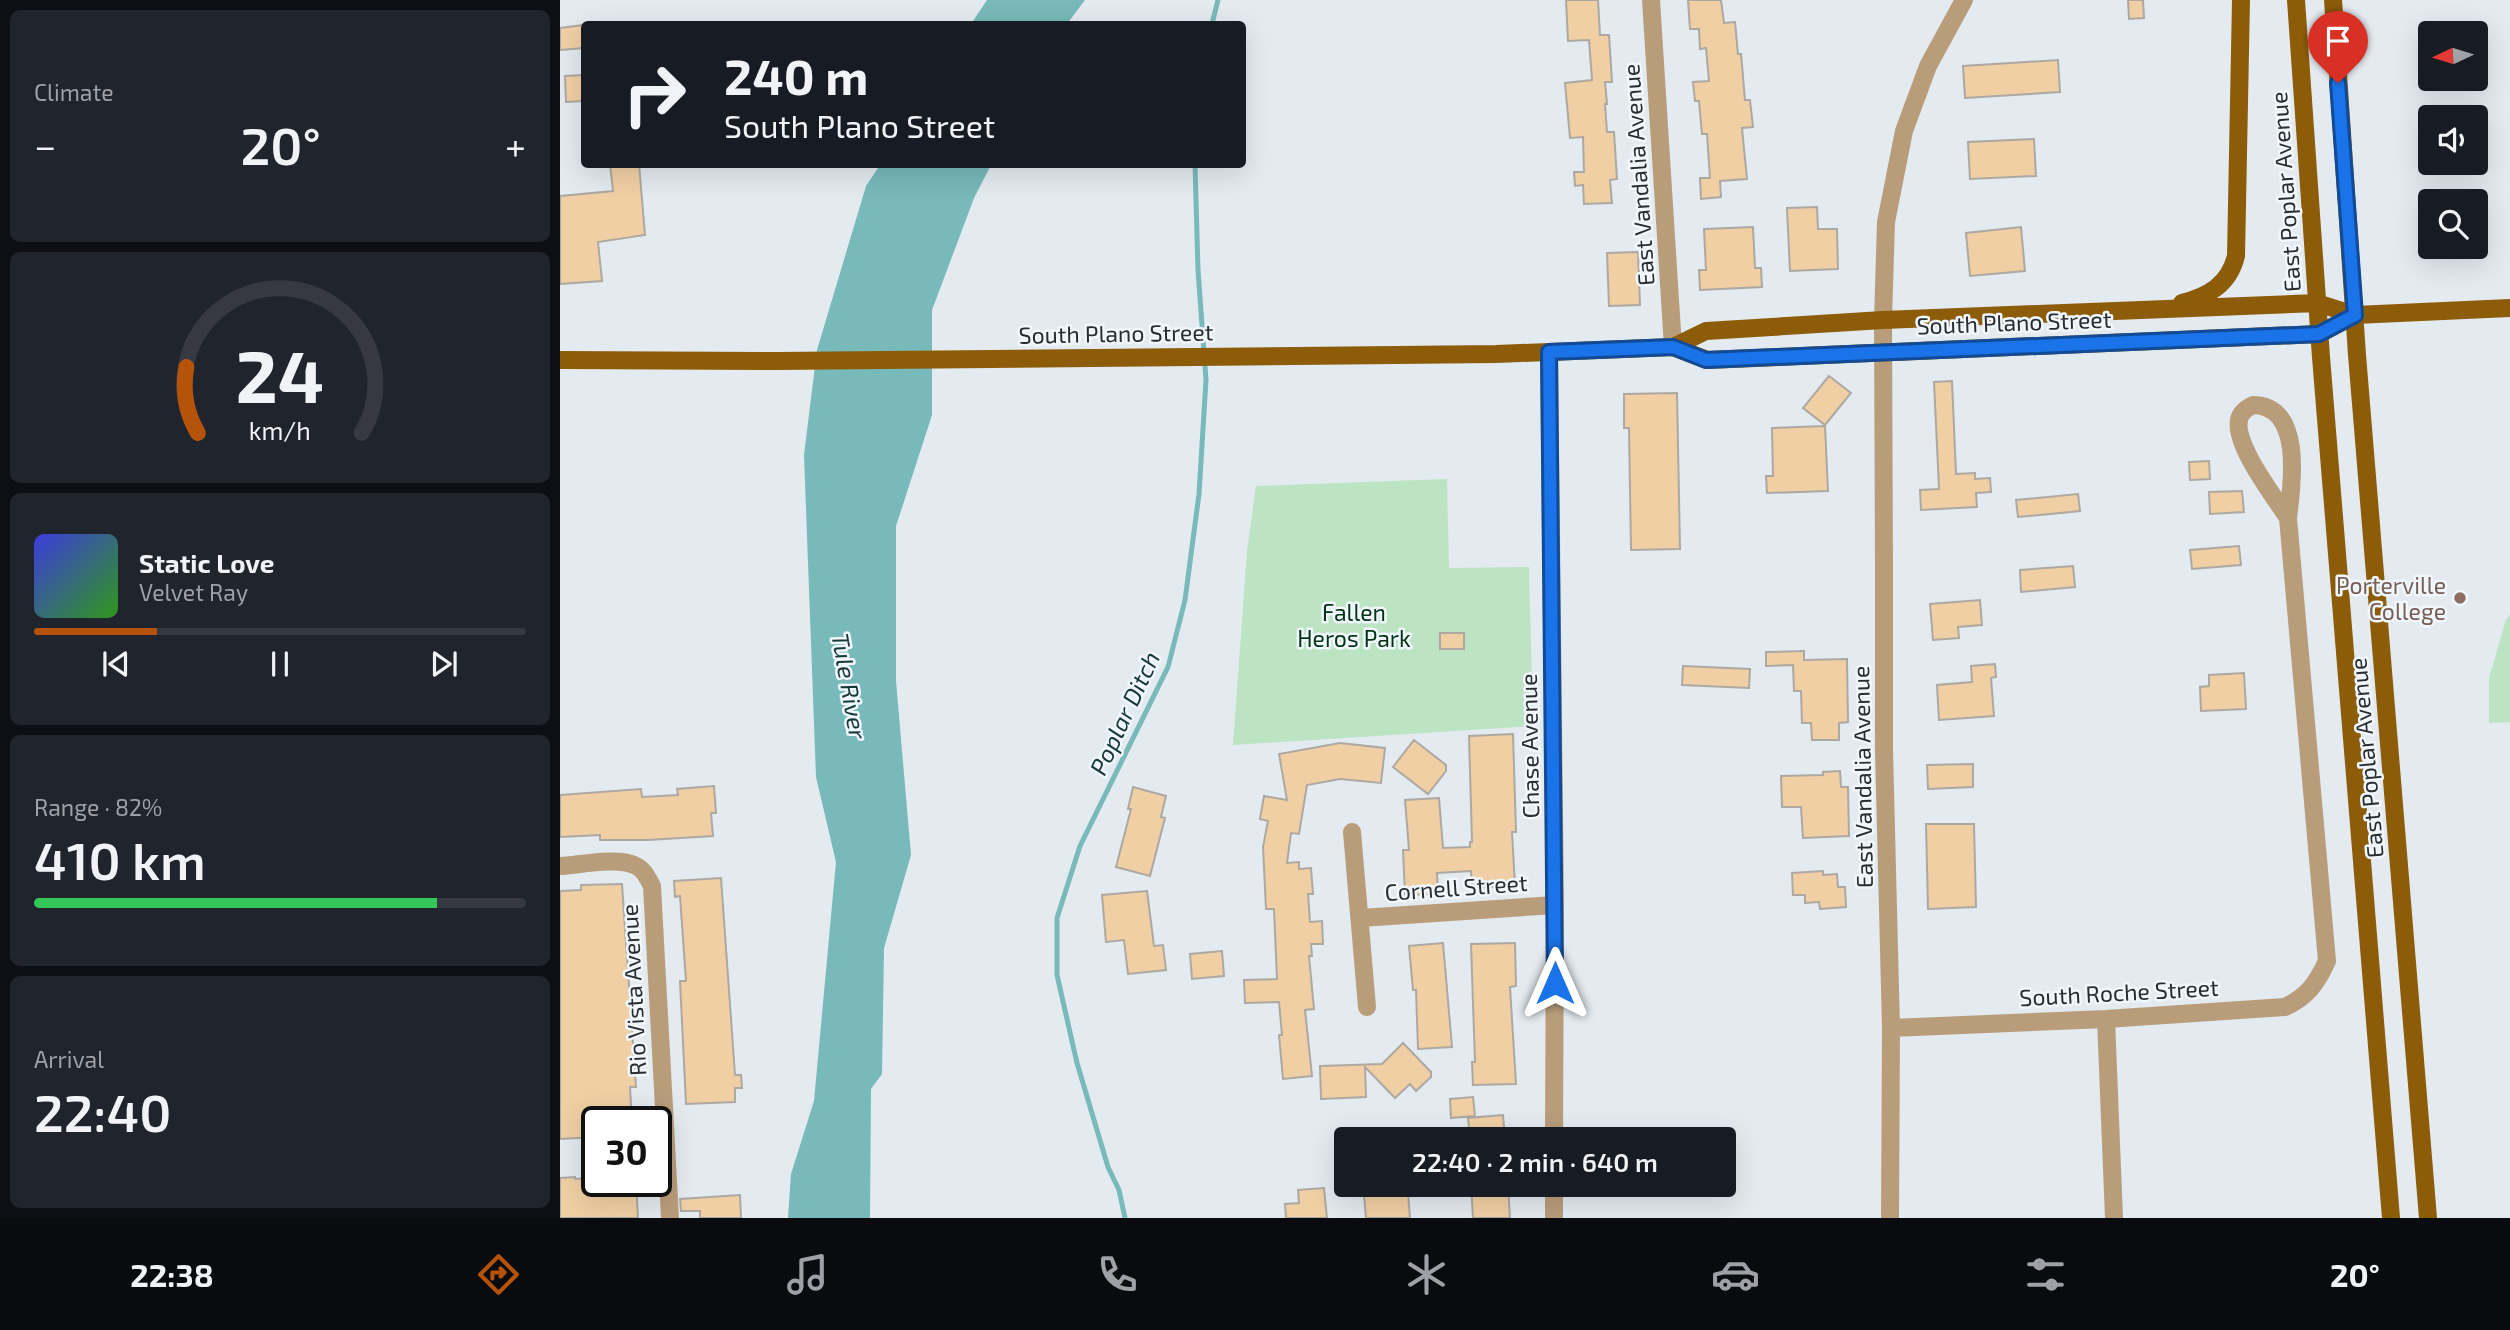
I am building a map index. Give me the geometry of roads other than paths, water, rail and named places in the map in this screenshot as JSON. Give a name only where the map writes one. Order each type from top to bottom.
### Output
[{"type":"main road","points":[[2151,310],[2200,298],[2218,288],[2233,267],[2238,230],[2241,0]]},
{"type":"main road","name":"East Poplar Avenue","points":[[2296,0],[2319,334],[2391,1218]]},
{"type":"main road","name":"East Poplar Avenue","points":[[2333,0],[2355,315],[2428,1218]]},
{"type":"main road","name":"South Plano Street","points":[[1673,347],[1706,360],[1884,335],[2151,310],[2317,303],[2355,315],[2510,308]]},
{"type":"main road","name":"South Plano Street","points":[[560,360],[1457,356],[1673,347],[1706,331],[1884,335],[2319,334],[2355,315]]},
{"type":"street","name":"East Vandalia Avenue","points":[[1651,0],[1673,347]]},
{"type":"street","name":"East Vandalia Avenue","points":[[1890,1218],[1891,1028],[1884,750],[1886,222],[1904,131],[1928,66],[1964,0]]},
{"type":"street","name":"Chase Avenue","points":[[1549,352],[1555,905],[1554,1127]]},
{"type":"street","points":[[2253,405],[2272,409],[2288,432],[2293,476],[2288,518],[2243,445],[2239,421],[2242,413],[2253,405]]},
{"type":"street","name":"South Roche Street","points":[[1891,1028],[2106,1019],[2285,1007],[2308,993],[2326,961],[2288,518]]},
{"type":"street","points":[[1352,832],[1367,1007]]},
{"type":"street","name":"Rio Vista Avenue","points":[[560,866],[622,862],[645,872],[652,886],[670,1218]]},
{"type":"street","name":"Cornell Street","points":[[1361,918],[1555,905]]},
{"type":"street","points":[[2106,1019],[2114,1218]]},
{"type":"street","points":[[1554,1197],[1554,1218]]},
{"type":"water","points":[[987,0],[1085,0],[1069,21],[973,21]]},
{"type":"water","name":"Tule River","points":[[878,168],[989,168],[974,198],[932,310],[932,415],[896,526],[896,681],[911,855],[884,948],[882,1074],[871,1089],[870,1218],[788,1218],[791,1174],[814,1101],[836,862],[816,777],[804,455],[817,350],[866,186]]},
{"type":"waterway","name":"Poplar Ditch","points":[[1213,21],[1218,0]]},
{"type":"waterway","name":"Poplar Ditch","points":[[1125,1218],[1119,1190],[1108,1167],[1077,1063],[1057,975],[1057,918],[1080,846],[1168,667],[1185,600],[1199,494],[1206,380],[1198,270],[1195,168]]},
{"type":"place","name":"Porterville College","points":[[2460,598]]},
{"type":"park label","name":"Fallen Heros Park","points":[[1354,625]]}]
